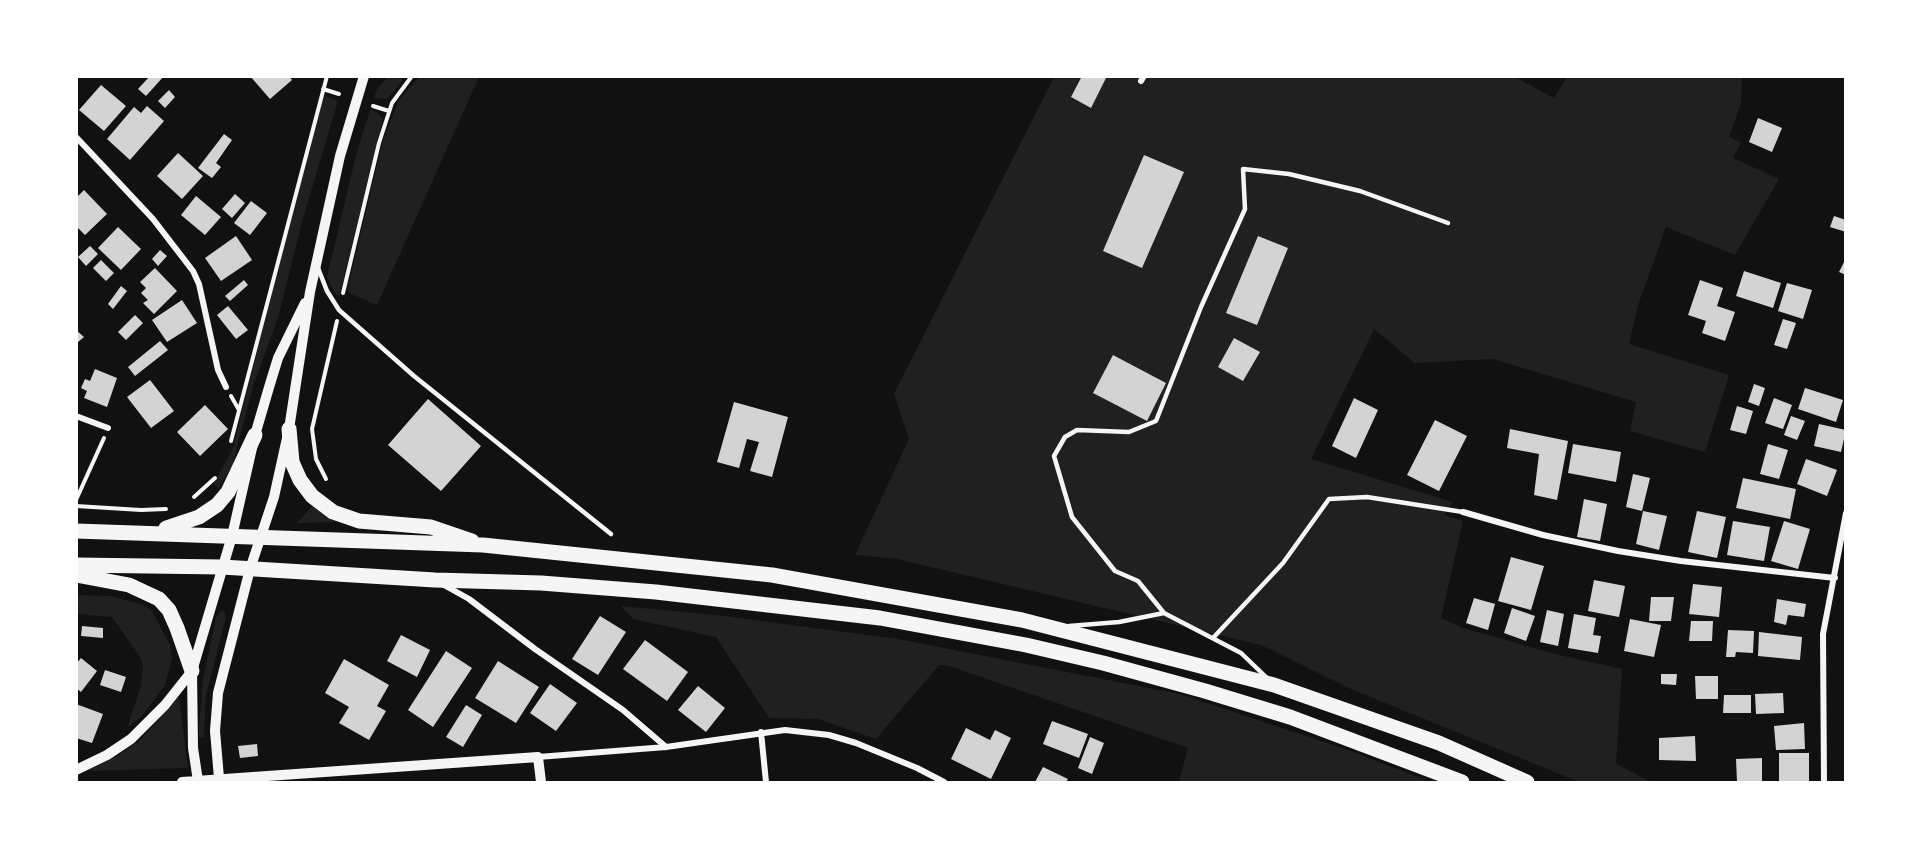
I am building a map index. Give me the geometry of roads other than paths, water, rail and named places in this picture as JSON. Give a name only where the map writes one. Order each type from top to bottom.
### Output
[{"type":"main road","points":[[289,429],[292,462],[300,480],[312,496],[333,512],[359,521],[431,527],[483,545]]},
{"type":"main road","points":[[146,532],[177,526],[218,506],[228,492],[255,435]]},
{"type":"main road","points":[[76,531],[483,545],[772,575],[1051,627],[1274,685],[1439,743],[1527,783]]},
{"type":"main road","points":[[76,565],[222,567],[435,580],[542,583],[656,592],[879,618],[979,635],[1103,663],[1258,707],[1462,783]]},
{"type":"main road","points":[[76,575],[129,585],[159,599],[169,610],[192,671]]},
{"type":"street","points":[[219,778],[214,731],[218,693],[250,569],[262,537],[289,429],[310,291],[340,156],[364,76]]},
{"type":"street","points":[[76,137],[153,219],[193,271],[199,284],[218,370],[226,387]]},
{"type":"street","points":[[198,781],[193,748],[192,671],[232,536],[255,435],[279,358],[310,291]]},
{"type":"street","points":[[76,416],[108,428]]},
{"type":"street","points":[[1463,512],[1543,535],[1618,551],[1681,561],[1835,578]]},
{"type":"street","points":[[1824,783],[1823,634],[1845,513]]},
{"type":"street","points":[[435,580],[469,599],[535,649],[623,710],[666,747]]},
{"type":"street","points":[[76,770],[107,755],[131,739],[165,705],[192,671]]},
{"type":"street","points":[[761,732],[766,783]]},
{"type":"street","points":[[182,783],[219,778],[321,779],[538,757],[666,747],[761,732],[808,732],[856,743],[917,768],[944,783]]},
{"type":"street","points":[[538,757],[541,783]]},
{"type":"lane","points":[[1274,685],[1241,653],[1164,613],[1138,581],[1115,571],[1072,517],[1054,456],[1065,437],[1077,430],[1129,432],[1156,422],[1201,308],[1245,209],[1243,169],[1289,174],[1360,191],[1448,223]]},
{"type":"lane","points":[[317,262],[324,284],[339,310],[414,376],[610,534]]},
{"type":"lane","points":[[1213,638],[1283,563],[1329,499],[1367,497],[1463,512]]},
{"type":"lane","points":[[1051,627],[1119,622],[1164,613]]}]
